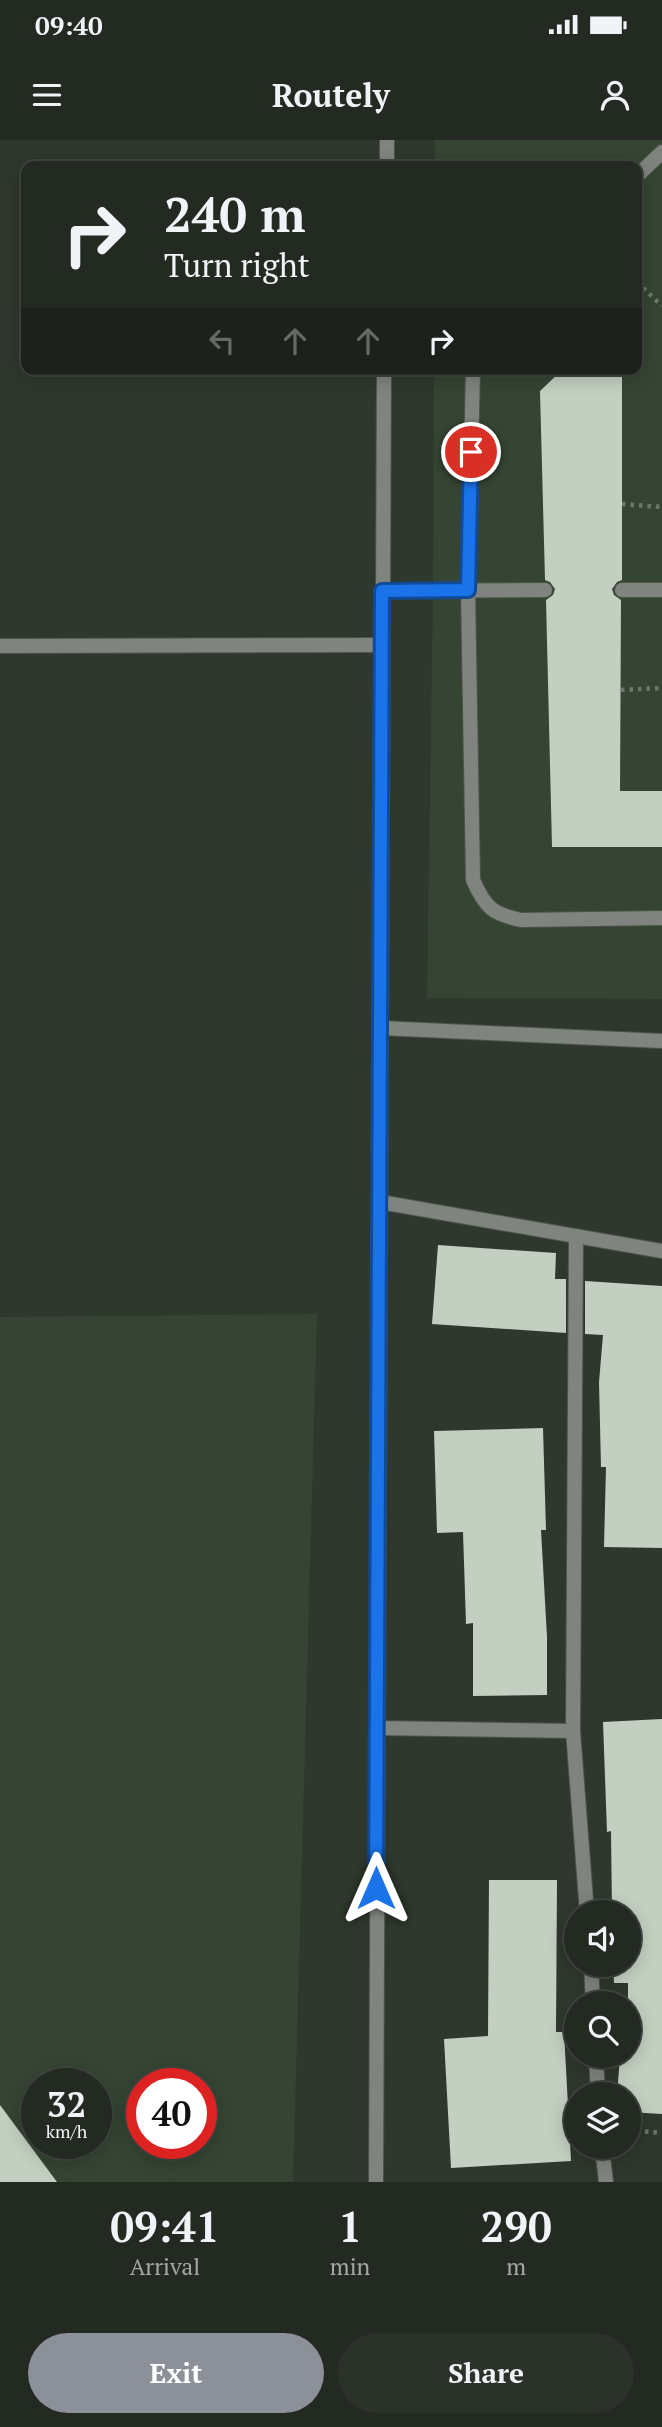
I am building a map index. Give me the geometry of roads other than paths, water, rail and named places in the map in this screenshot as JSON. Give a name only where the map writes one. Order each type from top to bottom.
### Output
[{"type":"street","points":[[387,140],[387,161]]},
{"type":"street","points":[[642,171],[662,152]]},
{"type":"street","points":[[376,2182],[384,375]]},
{"type":"street","points":[[473,375],[468,590],[473,880],[482,901],[499,915],[521,919],[662,918]]},
{"type":"street","points":[[382,591],[545,590]]},
{"type":"street","points":[[622,590],[662,590]]},
{"type":"street","points":[[0,646],[382,645]]},
{"type":"street","points":[[381,1028],[662,1041]]},
{"type":"street","points":[[380,1202],[662,1251]]},
{"type":"street","points":[[576,1236],[573,1731],[586,1900]]},
{"type":"street","points":[[376,1728],[573,1731]]},
{"type":"street","points":[[603,2159],[606,2182]]}]
